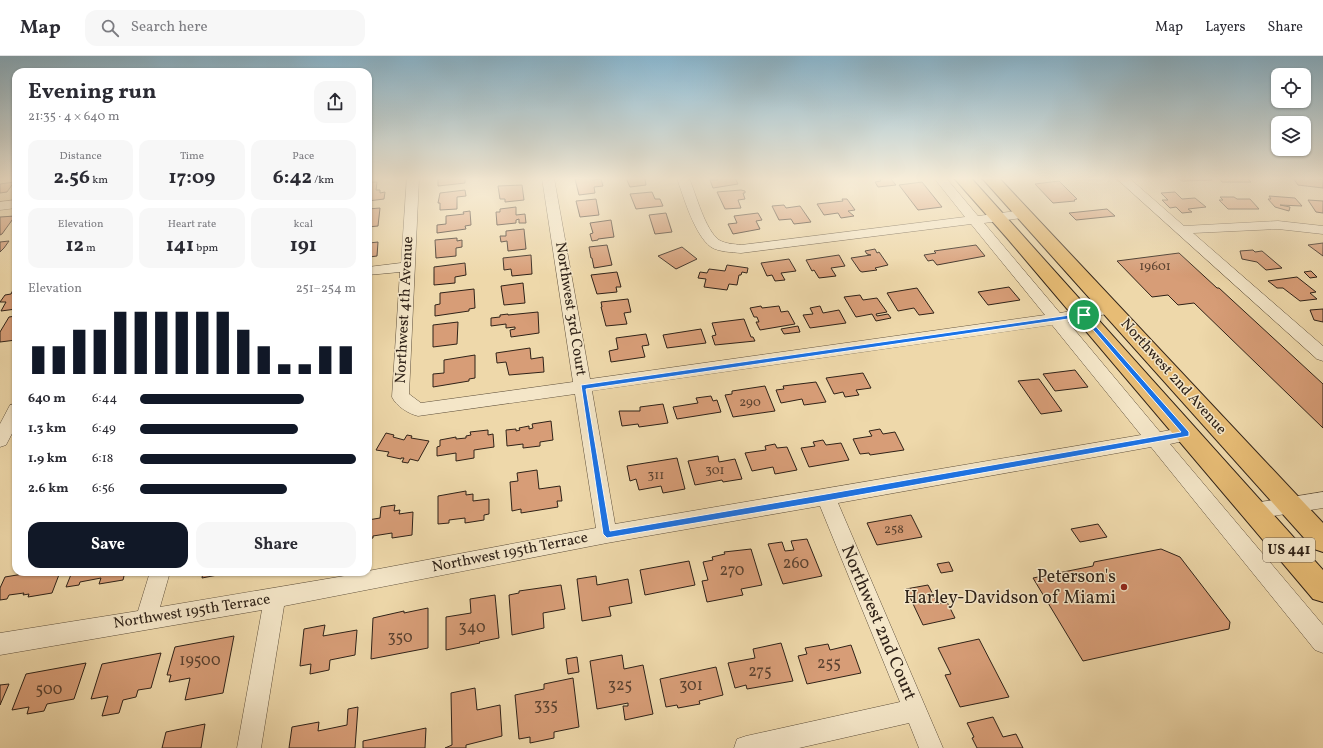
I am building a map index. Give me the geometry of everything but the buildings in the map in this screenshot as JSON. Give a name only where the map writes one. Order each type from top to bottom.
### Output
[{"type":"main road","name":"Northwest 2nd Avenue","points":[[992,210],[1323,590]]},
{"type":"main road","name":"Northwest 2nd Avenue","points":[[1020,210],[1323,541]]},
{"type":"street","name":"Northwest 4th Avenue","points":[[411,210],[400,397],[418,410],[583,387]]},
{"type":"street","name":"Northwest 3rd Court","points":[[553,210],[607,534]]},
{"type":"street","points":[[696,210],[705,231],[712,241],[725,248],[741,249],[997,216],[1024,214]]},
{"type":"street","points":[[967,210],[1323,642]]},
{"type":"street","points":[[1159,210],[1323,355]]},
{"type":"street","points":[[1182,230],[1278,226],[1323,230]]},
{"type":"street","points":[[372,271],[408,267]]},
{"type":"street","points":[[583,387],[1084,315],[1111,309]]},
{"type":"street","points":[[0,440],[12,418]]},
{"type":"street","name":"Northwest 195th Terrace","points":[[0,644],[275,598],[607,534],[826,498],[1186,434]]},
{"type":"street","name":"Northwest 2nd Court","points":[[826,498],[931,748]]},
{"type":"street","points":[[1254,511],[1323,500]]},
{"type":"street","points":[[146,619],[159,576]]},
{"type":"street","points":[[249,748],[275,598]]},
{"type":"street","points":[[746,748],[915,710]]},
{"type":"place","name":"Peterson's Harley-Davidson of Miami","points":[[1124,587]]},
{"type":"route","points":[[1084,315],[1186,434],[1144,440],[826,498],[607,534],[583,387],[1084,315]]}]
